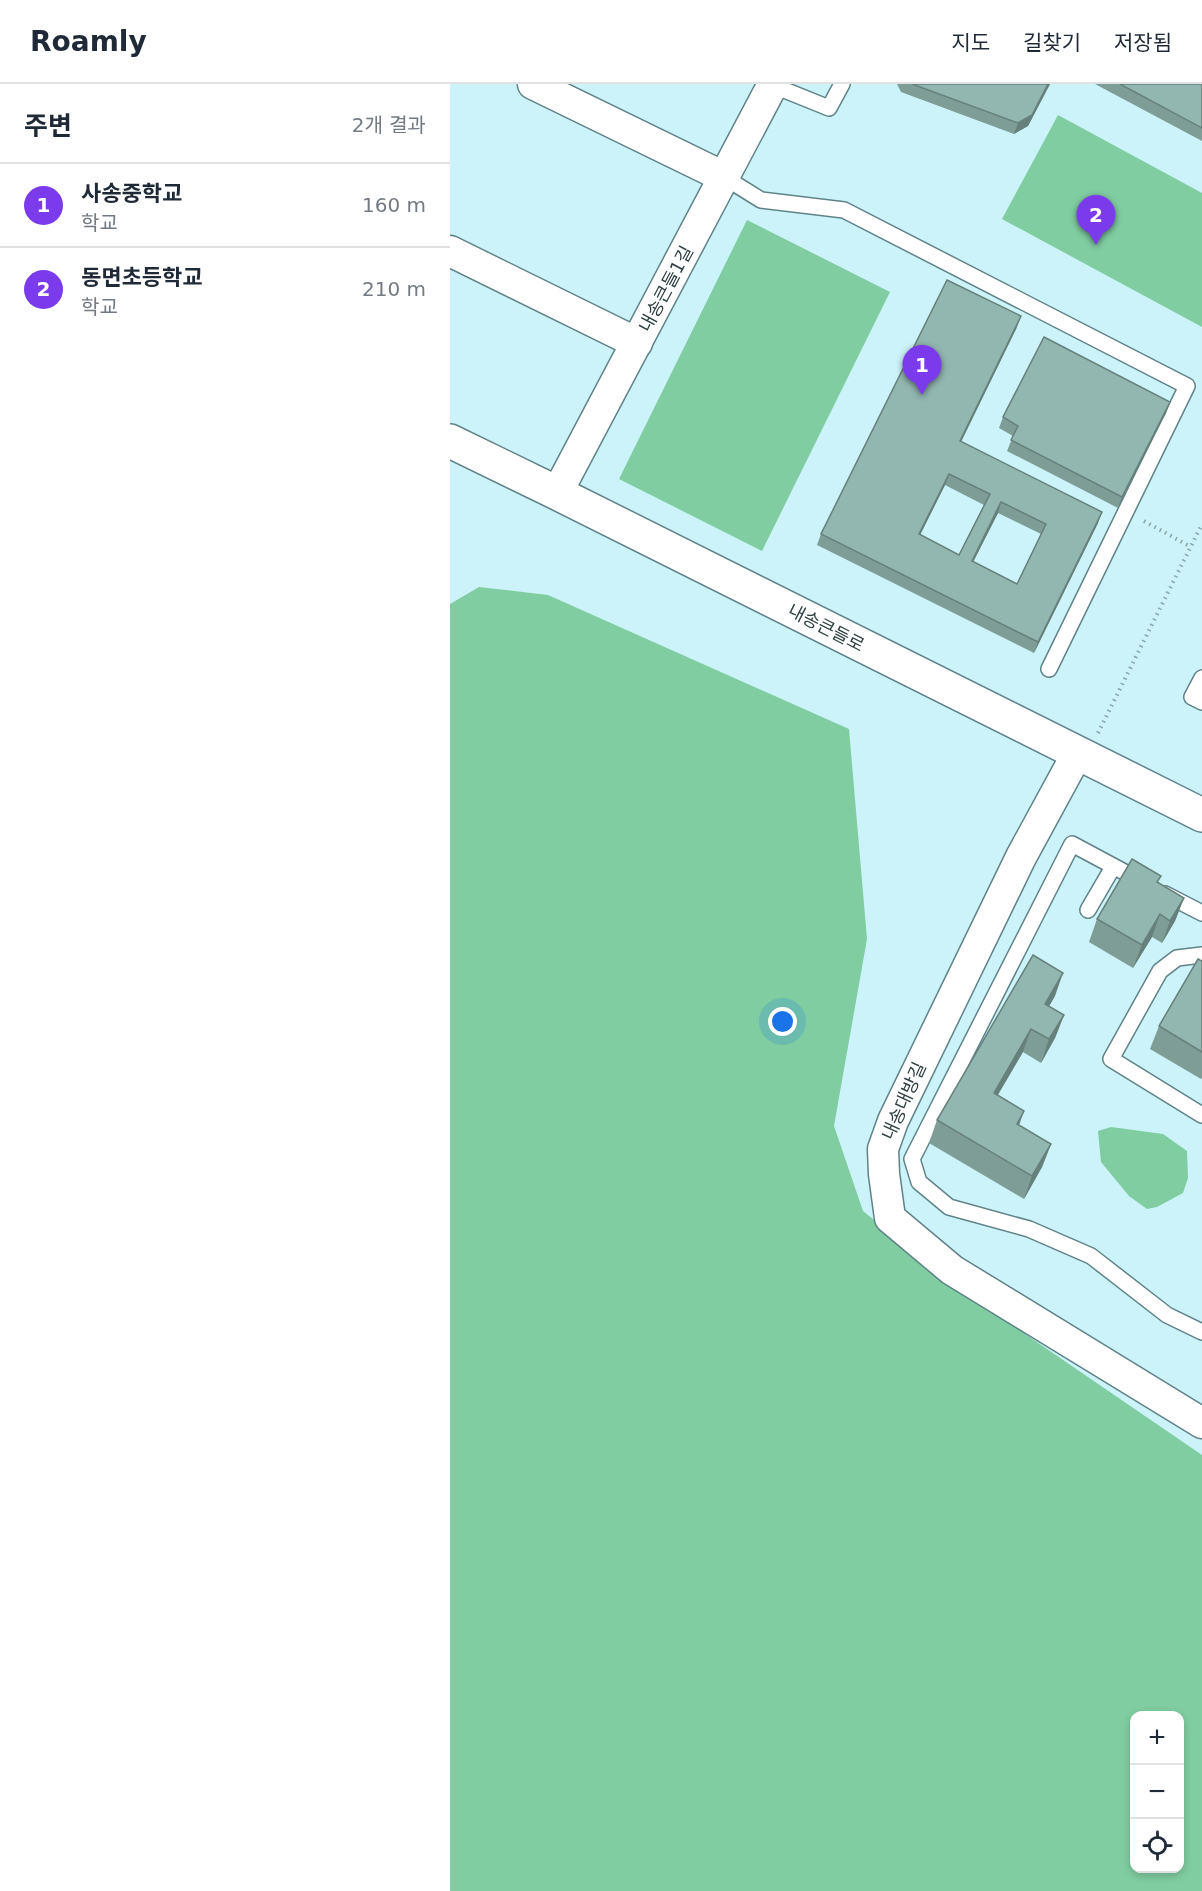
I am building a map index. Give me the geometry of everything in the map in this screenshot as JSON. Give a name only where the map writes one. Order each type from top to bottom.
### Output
[{"type":"street","points":[[533,84],[724,177]]},
{"type":"street","name":"내송큰들1길","points":[[557,493],[773,85]]},
{"type":"street","points":[[450,251],[637,342]]},
{"type":"street","name":"내송큰들로","points":[[450,441],[1202,815]]},
{"type":"street","name":"내송대방길","points":[[1081,756],[1021,858],[893,1121],[883,1149],[890,1218],[952,1270],[1202,1423]]},
{"type":"lane","points":[[773,85],[829,108],[842,84]]},
{"type":"lane","points":[[724,177],[761,200],[844,210],[1187,386],[1049,669]]},
{"type":"lane","points":[[1202,678],[1192,697],[1202,702]]},
{"type":"lane","points":[[1202,913],[1072,844],[912,1159],[919,1182],[949,1207],[1029,1229],[1091,1256],[1167,1315],[1202,1332]]},
{"type":"lane","points":[[1089,910],[1113,867]]},
{"type":"lane","points":[[1202,955],[1177,958],[1160,971],[1111,1059],[1202,1115]]},
{"type":"path","points":[[1136,516],[1191,547]]},
{"type":"path","points":[[1081,756],[1202,524]]},
{"type":"green space","points":[[1058,115],[1202,193],[1202,327],[1002,219]]},
{"type":"green space","points":[[747,220],[890,292],[762,551],[619,479]]},
{"type":"green space","points":[[479,587],[548,595],[849,729],[867,939],[834,1126],[863,1211],[961,1290],[1202,1455],[1202,1891],[450,1891],[450,604]]},
{"type":"green space","points":[[1111,1127],[1163,1134],[1187,1151],[1188,1178],[1183,1193],[1157,1207],[1147,1209],[1129,1196],[1101,1162],[1098,1131]]},
{"type":"building","points":[[912,84],[1048,84],[1032,115],[1018,123]]},
{"type":"building","points":[[1120,84],[1202,84],[1202,128]]},
{"type":"building","points":[[947,280],[1021,316],[960,441],[1102,512],[1038,642],[821,534]],"holes":[[[949,474],[990,494],[959,555],[919,534]],[[1001,502],[1046,524],[1017,584],[972,561]]]},
{"type":"building","points":[[1044,337],[1170,402],[1122,497],[1011,440],[1018,426],[1003,417]]},
{"type":"building","points":[[1132,859],[1161,876],[1157,882],[1184,898],[1170,921],[1160,914],[1142,945],[1097,919]]},
{"type":"building","points":[[1033,955],[1063,973],[1045,1004],[1064,1015],[1049,1039],[1031,1029],[994,1093],[1024,1111],[1017,1124],[1051,1144],[1032,1176],[937,1120]]},
{"type":"building","points":[[1198,959],[1202,961],[1202,1052],[1159,1026]]},
{"type":"place","name":"동면초등학교","points":[[1096,245]]},
{"type":"place","name":"사송중학교","points":[[922,395]]}]
